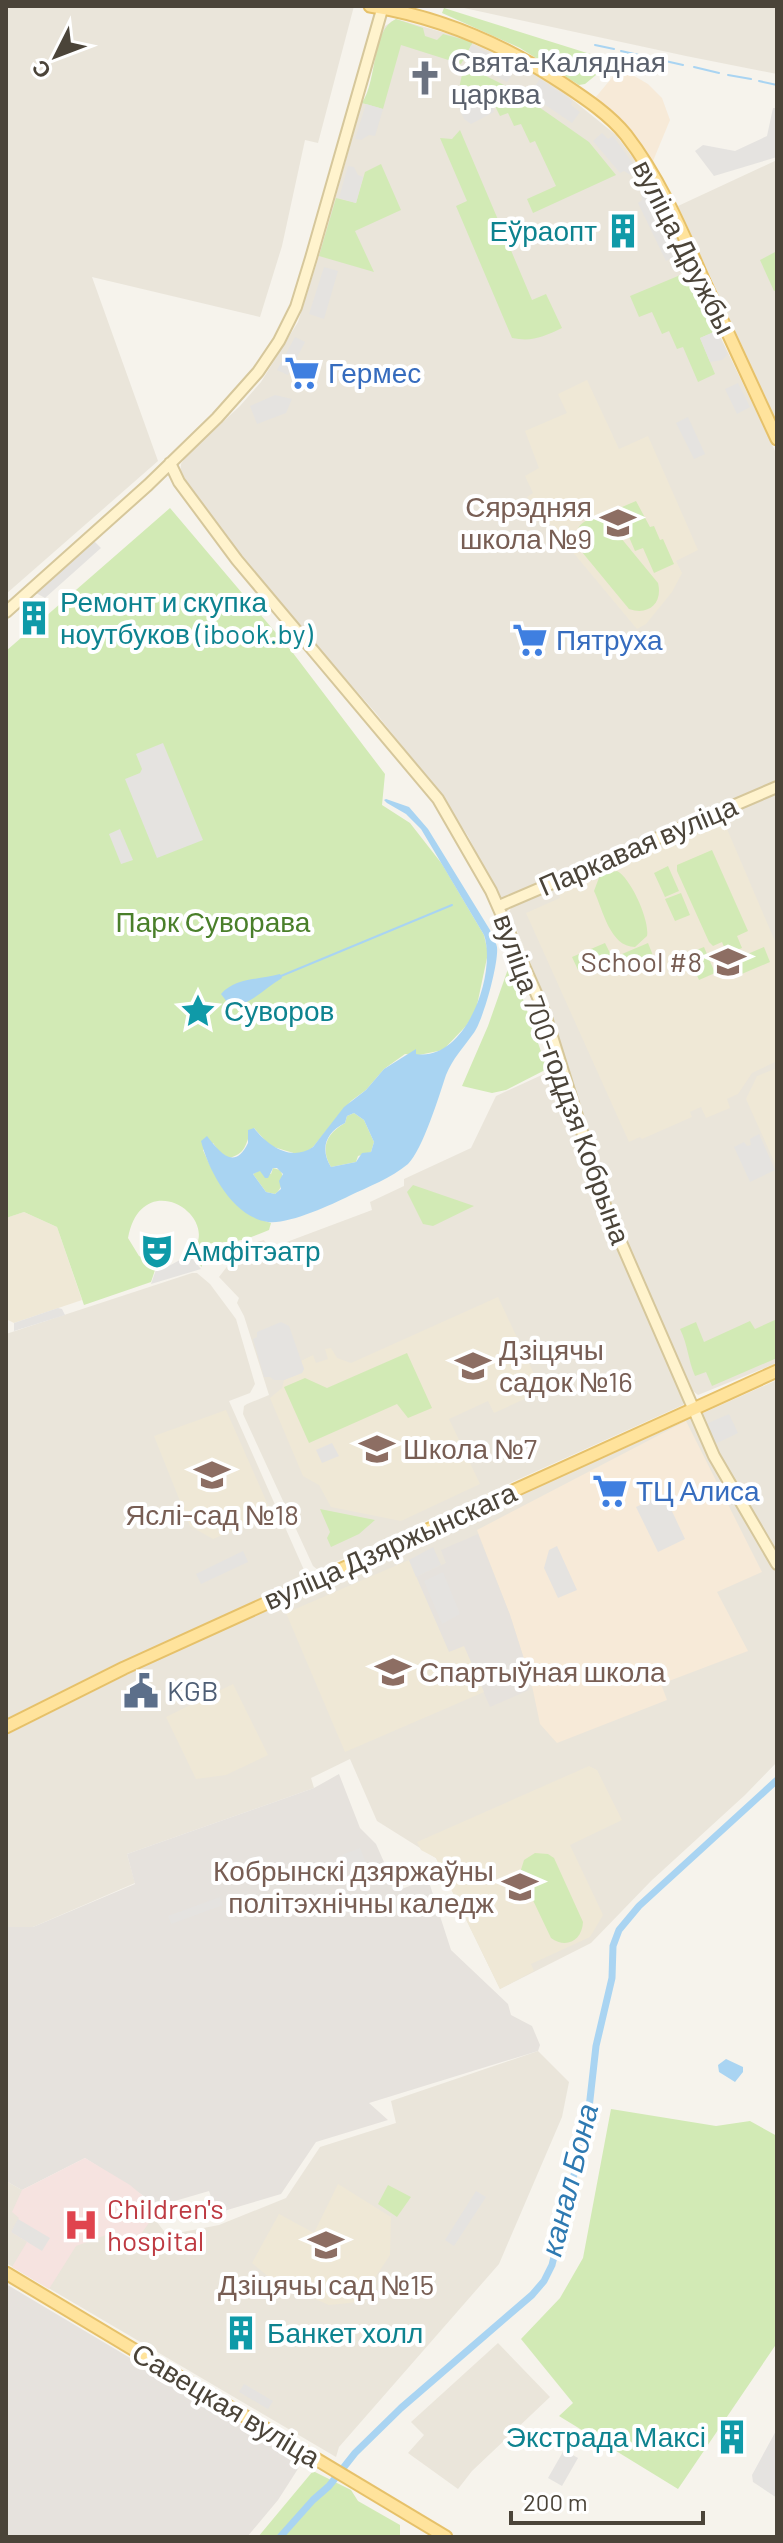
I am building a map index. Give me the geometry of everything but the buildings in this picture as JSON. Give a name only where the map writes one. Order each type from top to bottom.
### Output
[{"type":"main road","name":"вуліца Дружбы","points":[[378,6],[457,28],[504,48],[583,97],[624,133],[651,170],[673,213],[777,439]]},
{"type":"main road","name":"вуліца Дзяржынскага","points":[[6,1727],[124,1668],[777,1371]]},
{"type":"main road","name":"Савецкая вуліца","points":[[6,2273],[347,2477],[432,2534],[446,2537]]},
{"type":"street","points":[[6,612],[170,463],[238,397],[269,358],[290,321],[311,258],[378,6]]},
{"type":"street","name":"вуліца 700-годдзя Кобрына","points":[[170,463],[179,482],[237,560],[438,799],[499,906],[544,1011],[606,1208],[714,1456],[777,1564]]},
{"type":"street","name":"Паркавая вуліца","points":[[499,906],[777,787]]},
{"type":"shaded area","points":[[6,6],[354,6],[318,143],[305,140],[282,246],[260,317],[92,277],[158,461],[6,594]]},
{"type":"shaded area","points":[[455,6],[777,6],[777,74],[686,56]]},
{"type":"shaded area","points":[[396,19],[456,36],[518,64],[558,88],[616,135],[643,171],[668,218],[709,313],[777,455],[777,781],[510,898],[502,898],[497,893],[468,836],[441,795],[375,712],[271,594],[180,473],[181,464],[188,454],[261,382],[298,322],[362,103],[368,94],[381,35],[385,26]]},
{"type":"shaded area","points":[[471,45],[517,67],[507,82],[465,60]]},
{"type":"shaded area","points":[[624,70],[648,84],[662,98],[670,120],[653,161],[625,123],[595,98],[615,74]]},
{"type":"shaded area","points":[[540,79],[572,101],[571,105],[580,112],[572,123],[529,94]]},
{"type":"shaded area","points":[[473,99],[482,105],[492,100],[494,112],[471,124],[464,119],[458,107]]},
{"type":"shaded area","points":[[366,104],[383,109],[375,136],[355,139]]},
{"type":"shaded area","points":[[773,108],[777,108],[777,157],[714,176],[695,151],[703,145],[735,151],[767,136]]},
{"type":"shaded area","points":[[602,133],[608,139],[613,136],[642,176],[637,179],[624,171],[620,173],[593,141]]},
{"type":"shaded area","points":[[777,160],[777,422],[678,206]]},
{"type":"shaded area","points":[[348,166],[354,167],[363,177],[356,203],[339,198]]},
{"type":"shaded area","points":[[645,182],[681,253],[666,261],[638,203],[642,200],[640,185]]},
{"type":"shaded area","points":[[324,267],[338,271],[324,319],[309,314]]},
{"type":"shaded area","points":[[716,331],[728,354],[722,360],[710,362],[700,338]]},
{"type":"shaded area","points":[[295,337],[305,342],[288,375],[277,370]]},
{"type":"shaded area","name":"Сярэдняя школа №9","points":[[587,380],[619,449],[648,436],[698,550],[676,561],[682,573],[672,592],[646,624],[637,629],[527,497],[533,493],[525,476],[539,468],[525,431],[567,413],[558,394]]},
{"type":"shaded area","points":[[738,383],[750,407],[737,414],[725,389]]},
{"type":"shaded area","points":[[275,395],[292,399],[286,413],[257,424],[250,406]]},
{"type":"shaded area","points":[[688,417],[705,454],[694,459],[676,423]]},
{"type":"shaded area","points":[[94,541],[101,548],[45,598],[36,593]]},
{"type":"shaded area","points":[[163,743],[203,840],[157,858],[125,779],[140,773],[142,769],[136,754]]},
{"type":"shaded area","points":[[777,789],[777,1363],[698,1395],[693,1391],[608,1199],[549,1007],[509,912],[512,906]]},
{"type":"shaded area","points":[[724,822],[777,946],[777,1061],[752,1073],[738,1094],[727,1099],[730,1108],[706,1118],[701,1107],[690,1112],[692,1117],[629,1142],[526,913],[560,898],[558,891]]},
{"type":"shaded area","points":[[120,829],[133,860],[121,864],[109,834]]},
{"type":"shaded area","points":[[557,1068],[594,1182],[685,1400],[683,1405],[318,1570],[313,1566],[243,1414],[244,1406],[269,1395],[237,1303],[239,1298],[219,1277],[243,1246],[264,1240],[268,1249],[372,1210],[370,1202],[404,1186],[404,1179],[471,1148],[496,1096]]},
{"type":"shaded area","points":[[777,1068],[777,1168],[746,1099],[757,1076]]},
{"type":"shaded area","points":[[759,1134],[775,1170],[750,1182],[734,1147],[744,1142],[747,1146],[751,1145],[750,1139]]},
{"type":"shaded area","points":[[24,1212],[57,1227],[82,1300],[14,1323],[6,1319],[6,1218]]},
{"type":"shaded area","points":[[189,1255],[201,1269],[151,1284],[158,1264],[167,1267]]},
{"type":"shaded area","points":[[197,1273],[210,1284],[236,1319],[255,1384],[250,1393],[229,1401],[312,1588],[777,1380],[777,1762],[651,1881],[591,1943],[500,1989],[436,1858],[377,1821],[350,1759],[311,1778],[314,1788],[127,1854],[135,1883],[33,1927],[6,1927],[6,1334]]},
{"type":"shaded area","name":"Школа №7","points":[[498,1297],[542,1391],[494,1413],[488,1401],[449,1419],[480,1484],[401,1521],[331,1507],[319,1485],[303,1476],[270,1398],[282,1388],[284,1380],[302,1373],[301,1361],[313,1355],[316,1363],[328,1359],[325,1349],[331,1348],[337,1358],[351,1363]]},
{"type":"shaded area","points":[[58,1308],[65,1315],[14,1331],[14,1323]]},
{"type":"shaded area","points":[[281,1322],[289,1326],[304,1369],[302,1373],[284,1380],[274,1380],[264,1377],[253,1339],[257,1337],[257,1332]]},
{"type":"shaded area","name":"Яслі-сад №18","points":[[226,1410],[272,1514],[213,1539],[190,1526],[154,1436]]},
{"type":"shaded area","points":[[729,1414],[738,1433],[715,1444],[706,1424]]},
{"type":"shaded area","points":[[686,1421],[762,1572],[717,1592],[748,1651],[661,1684],[667,1700],[557,1743],[540,1724],[531,1681],[510,1615],[477,1530]]},
{"type":"shaded area","points":[[332,1443],[339,1456],[322,1463],[316,1450]]},
{"type":"shaded area","points":[[664,1494],[685,1539],[658,1552],[636,1507]]},
{"type":"shaded area","points":[[478,1534],[510,1615],[531,1681],[529,1690],[490,1707],[464,1647],[449,1652],[416,1577],[446,1563],[441,1550]]},
{"type":"shaded area","points":[[557,1546],[577,1590],[558,1598],[544,1568],[549,1550]]},
{"type":"shaded area","points":[[433,1547],[441,1565],[416,1577],[409,1560]]},
{"type":"shaded area","points":[[243,1551],[248,1562],[201,1584],[196,1574]]},
{"type":"shaded area","name":"Спартыўная школа","points":[[409,1560],[449,1652],[464,1646],[484,1692],[345,1752],[286,1613]]},
{"type":"shaded area","points":[[443,1572],[460,1614],[442,1624],[424,1581]]},
{"type":"shaded area","points":[[233,1684],[268,1755],[226,1775],[196,1779],[166,1717]]},
{"type":"shaded area","name":"Кобрынскі дзяржаўны політэхнічны каледж","points":[[589,1766],[597,1770],[622,1820],[570,1845],[603,1915],[590,1937],[531,1964],[534,1971],[500,1989],[436,1858],[421,1850],[417,1842]]},
{"type":"shaded area","points":[[339,1774],[360,1828],[376,1844],[395,1887],[399,1890],[428,1879],[451,1950],[508,2004],[511,2015],[532,2026],[540,2045],[538,2051],[369,2103],[388,2120],[316,2142],[281,2194],[217,2213],[209,2191],[168,2203],[164,2209],[85,2158],[22,2190],[6,2181],[6,1927],[33,1927],[135,1884],[127,1854],[314,1788]]},
{"type":"shaded area","points":[[360,1848],[371,1876],[354,1883],[342,1855]]},
{"type":"shaded area","points":[[220,1897],[223,1905],[171,1924],[168,1916]]},
{"type":"shaded area","points":[[538,2051],[569,2082],[562,2117],[499,2264],[339,2447],[336,2457],[6,2263],[6,2181],[22,2190],[143,2196],[137,2208],[153,2217],[167,2235],[219,2225],[286,2198],[320,2147],[396,2123],[391,2101]]},
{"type":"shaded area","name":"Children's hospital","points":[[85,2158],[143,2196],[137,2208],[153,2217],[141,2234],[128,2239],[114,2232],[76,2246],[49,2289],[12,2267],[27,2242],[11,2232],[19,2218],[12,2212],[22,2190]]},
{"type":"shaded area","name":"Дзіцячы сад №15","points":[[338,2184],[391,2217],[390,2255],[359,2302],[329,2305],[275,2282],[252,2263],[279,2214],[314,2233]]},
{"type":"shaded area","points":[[476,2191],[486,2197],[454,2246],[445,2240]]},
{"type":"shaded area","points":[[18,2219],[50,2238],[42,2251],[11,2232]]},
{"type":"shaded area","points":[[6,2284],[303,2461],[278,2500],[247,2537],[6,2537]]},
{"type":"shaded area","points":[[498,2343],[550,2397],[472,2471],[458,2489],[408,2453],[424,2435],[411,2422]]},
{"type":"shaded area","points":[[244,2384],[273,2401],[268,2409],[239,2392]]},
{"type":"shaded area","points":[[777,2429],[777,2498],[753,2482],[752,2475]]},
{"type":"shaded area","points":[[564,2450],[578,2458],[562,2486],[548,2478]]},
{"type":"green space","points":[[444,8],[603,58],[607,66],[585,84],[579,85],[520,48],[442,13]]},
{"type":"green space","points":[[396,19],[423,28],[425,36],[437,40],[443,34],[473,42],[461,64],[401,45],[383,109],[362,103],[371,81],[382,33]]},
{"type":"green space","points":[[464,65],[516,91],[589,142],[616,175],[533,213],[527,199],[556,186],[535,141],[530,143],[521,124],[514,126],[508,113],[500,116],[492,100],[482,105],[473,100],[458,107],[456,103]]},
{"type":"green space","points":[[460,130],[532,300],[546,294],[562,328],[537,338],[512,338],[456,206],[467,201],[440,138],[452,139]]},
{"type":"green space","points":[[381,164],[401,210],[355,231],[374,272],[319,256],[336,198],[356,203],[365,172]]},
{"type":"green space","points":[[777,251],[777,290],[774,291],[760,260]]},
{"type":"green space","points":[[690,271],[719,330],[700,338],[715,374],[698,382],[683,347],[677,349],[669,331],[662,334],[652,312],[639,317],[630,296]]},
{"type":"green space","points":[[636,501],[650,527],[654,526],[660,540],[663,539],[674,564],[654,573],[643,548],[635,551],[619,525],[614,527],[608,513]]},
{"type":"green space","name":"Парк Суворава","points":[[170,508],[293,653],[385,774],[382,805],[410,823],[442,864],[484,935],[488,953],[476,1010],[466,1026],[443,1050],[419,1055],[405,1054],[384,1069],[306,1152],[297,1154],[270,1146],[254,1128],[243,1150],[235,1156],[229,1158],[220,1153],[213,1143],[203,1150],[214,1174],[229,1195],[247,1212],[271,1223],[269,1230],[241,1240],[207,1245],[202,1267],[190,1255],[198,1241],[197,1226],[190,1214],[178,1204],[163,1201],[149,1204],[136,1216],[128,1238],[139,1256],[157,1264],[151,1282],[84,1305],[57,1227],[24,1212],[6,1218],[6,651]]},
{"type":"green space","points":[[595,518],[607,521],[658,583],[658,596],[653,606],[643,611],[629,609],[577,546],[579,527]]},
{"type":"green space","points":[[712,850],[748,931],[737,936],[742,948],[727,954],[722,942],[713,946],[709,942],[677,871],[677,865]]},
{"type":"green space","points":[[668,866],[679,891],[665,897],[654,873]]},
{"type":"green space","points":[[617,871],[628,882],[646,920],[647,936],[635,947],[619,941],[613,934],[594,891],[600,875]]},
{"type":"green space","points":[[681,893],[690,915],[675,921],[665,899]]},
{"type":"green space","points":[[605,943],[611,955],[578,970],[572,957]]},
{"type":"green space","points":[[648,943],[654,958],[629,969],[622,954]]},
{"type":"green space","points":[[704,947],[715,973],[699,980],[690,960],[684,962],[681,956]]},
{"type":"green space","points":[[764,947],[770,962],[737,976],[731,961]]},
{"type":"green space","points":[[508,969],[513,970],[547,1069],[506,1090],[492,1093],[462,1086],[488,1026]]},
{"type":"green space","points":[[354,1113],[364,1120],[374,1142],[371,1152],[358,1156],[356,1162],[331,1167],[326,1154],[329,1137],[345,1123],[347,1116]]},
{"type":"green space","points":[[273,1168],[280,1170],[282,1176],[281,1186],[275,1194],[266,1192],[253,1174],[260,1170],[271,1174]]},
{"type":"green space","points":[[413,1185],[474,1206],[433,1226],[423,1224],[407,1192]]},
{"type":"green space","points":[[777,1319],[777,1358],[712,1386],[706,1372],[695,1376],[680,1329],[696,1322],[704,1342],[750,1321],[755,1329]]},
{"type":"green space","points":[[407,1353],[432,1408],[408,1418],[397,1404],[309,1443],[284,1387],[305,1378],[327,1388]]},
{"type":"green space","points":[[320,1509],[375,1520],[359,1534],[331,1547],[327,1538],[330,1532]]},
{"type":"green space","points":[[535,1853],[554,1858],[583,1922],[580,1934],[567,1943],[551,1938],[520,1873],[524,1860]]},
{"type":"green space","points":[[611,2109],[716,2126],[750,2121],[777,2136],[777,2343],[678,2489],[559,2416],[573,2403],[521,2339],[560,2298],[583,2258]]},
{"type":"green space","points":[[388,2185],[411,2197],[397,2217],[378,2204]]},
{"type":"green space","points":[[313,2471],[351,2490],[358,2501],[400,2525],[400,2537],[258,2537]]},
{"type":"water","points":[[384,800],[409,807],[428,829],[491,932],[497,955],[486,1005],[477,1027],[449,1069],[425,1135],[408,1164],[379,1182],[309,1214],[268,1222],[244,1212],[224,1191],[201,1141],[207,1136],[227,1156],[237,1156],[248,1143],[248,1130],[254,1128],[280,1150],[296,1153],[313,1147],[344,1107],[366,1090],[384,1069],[416,1049],[416,1054],[434,1053],[450,1044],[474,1012],[481,991],[486,971],[484,935],[421,829],[406,814]],"holes":[[[354,1113],[364,1120],[374,1142],[371,1152],[362,1153],[356,1162],[331,1167],[326,1142],[345,1123],[347,1116]],[[273,1168],[283,1174],[279,1181],[281,1189],[275,1194],[266,1192],[253,1174],[260,1171],[268,1178]]]},
{"type":"water","points":[[280,974],[282,978],[249,1001],[226,1006],[227,1002],[221,994],[227,989],[241,982]]},
{"type":"water","points":[[726,2059],[743,2067],[735,2082],[719,2072],[718,2065]]},
{"type":"waterway","points":[[595,45],[614,49]]},
{"type":"waterway","points":[[621,51],[683,65]]},
{"type":"waterway","points":[[694,67],[719,73]]},
{"type":"waterway","points":[[728,75],[751,79]]},
{"type":"waterway","points":[[759,81],[777,85]]},
{"type":"waterway","points":[[281,976],[452,905]]},
{"type":"waterway","name":"канал Бона","points":[[280,2537],[329,2486],[355,2453],[401,2408],[532,2295],[544,2281],[552,2265],[588,2117],[596,2046],[612,1978],[613,1946],[619,1930],[639,1906],[777,1780]]},
{"type":"place","name":"Свята-Калядная царква","points":[[425,78]]},
{"type":"place","name":"Еўраопт","points":[[623,231]]},
{"type":"place","name":"Гермес","points":[[302,373]]},
{"type":"place","name":"Сярэдняя школа №9","points":[[618,523]]},
{"type":"place","name":"Ремонт и скупка ноутбуков (ibook.by)","points":[[34,618]]},
{"type":"place","name":"Пятруха","points":[[530,640]]},
{"type":"place","name":"School #8","points":[[728,962]]},
{"type":"place","name":"Суворов","points":[[198,1011]]},
{"type":"place","name":"Амфітэатр","points":[[157,1251]]},
{"type":"place","name":"Дзіцячы садок №16","points":[[473,1366]]},
{"type":"place","name":"Школа №7","points":[[377,1449]]},
{"type":"place","name":"Яслі-сад №18","points":[[212,1475]]},
{"type":"place","name":"ТЦ Алиса","points":[[610,1491]]},
{"type":"place","name":"Спартыўная школа","points":[[393,1672]]},
{"type":"place","name":"KGB","points":[[141,1691]]},
{"type":"place","name":"Кобрынскі дзяржаўны політэхнічны каледж","points":[[520,1887]]},
{"type":"place","name":"Children's hospital","points":[[81,2225]]},
{"type":"place","name":"Дзіцячы сад №15","points":[[326,2245]]},
{"type":"place","name":"Банкет холл","points":[[241,2333]]},
{"type":"place","name":"Экстрада Максі","points":[[732,2437]]}]
